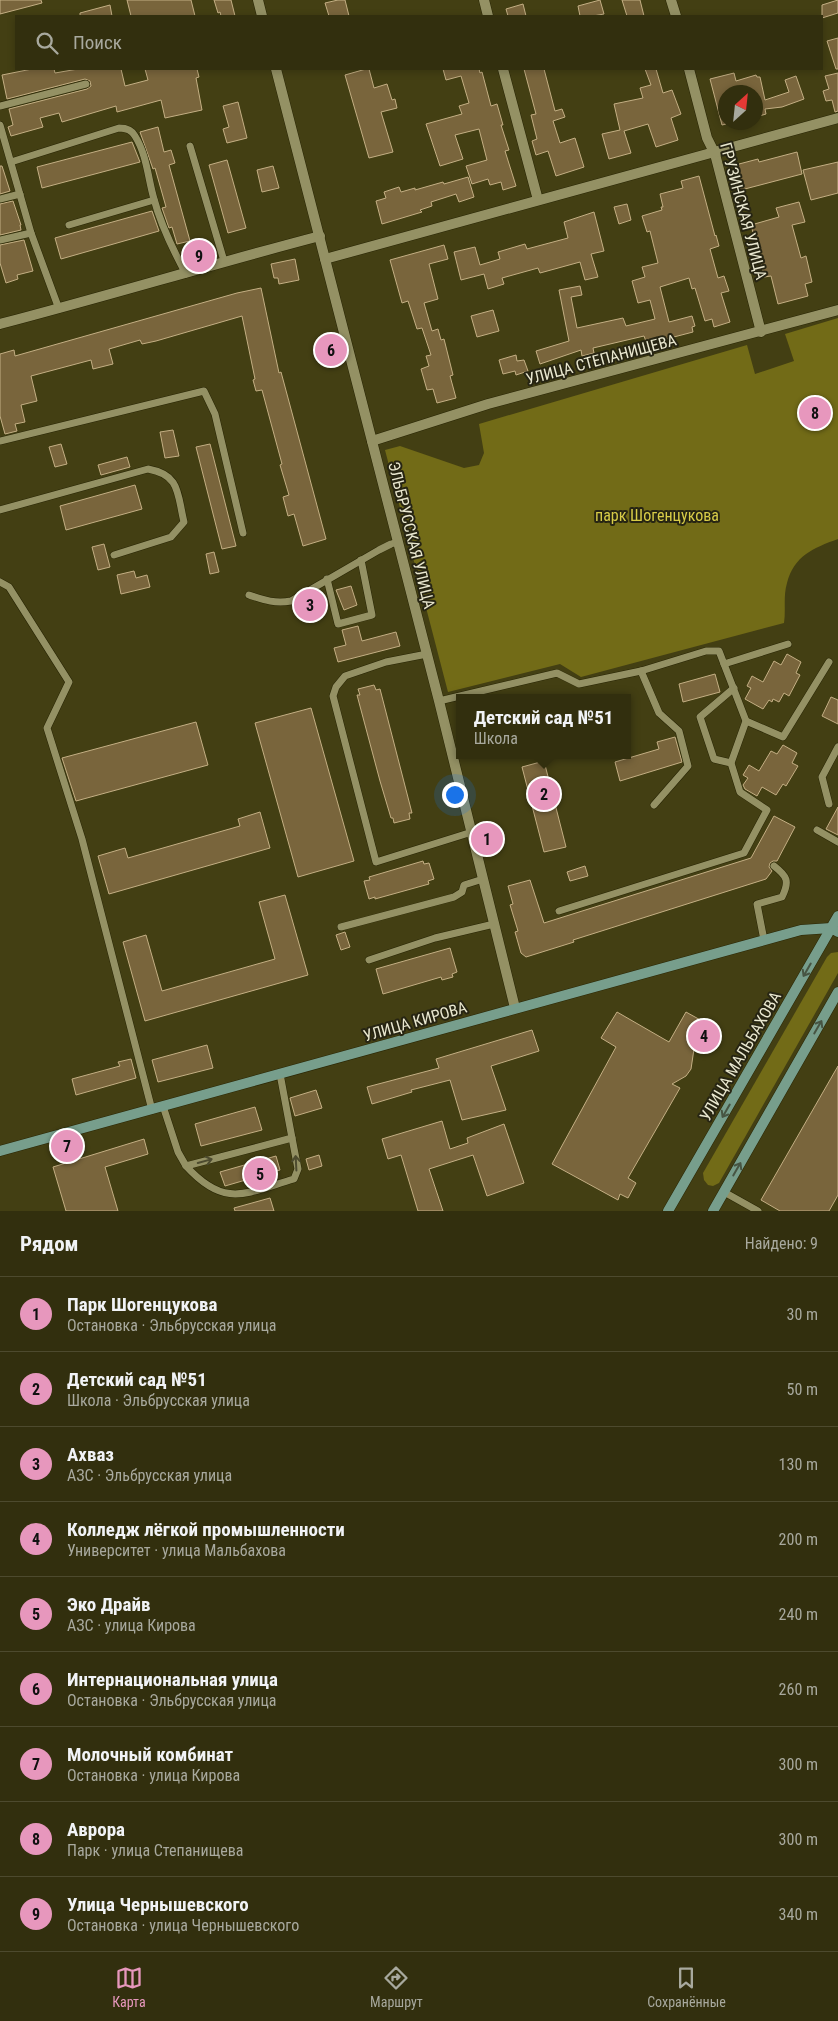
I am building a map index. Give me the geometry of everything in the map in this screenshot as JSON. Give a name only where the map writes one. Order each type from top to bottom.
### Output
[{"type":"main road","name":"УЛИЦА МАЛЬБАХОВА","points":[[668,1211],[834,930],[838,916]]},
{"type":"main road","name":"УЛИЦА КИРОВА","points":[[0,1150],[152,1110],[801,930],[834,930]]},
{"type":"main road","points":[[713,1211],[838,992]]},
{"type":"street","points":[[258,0],[262,15]]},
{"type":"street","points":[[484,0],[488,15]]},
{"type":"street","points":[[671,0],[676,15]]},
{"type":"street","name":"ЭЛЬБРУССКАЯ УЛИЦА","points":[[276,70],[439,700],[516,1008]]},
{"type":"street","points":[[503,70],[538,200]]},
{"type":"street","name":"ГРУЗИНСКАЯ УЛИЦА","points":[[689,70],[708,138],[715,154],[761,332]]},
{"type":"street","points":[[326,259],[538,200],[715,154],[838,118]]},
{"type":"street","points":[[0,324],[320,236]]},
{"type":"street","name":"УЛИЦА СТЕПАНИЩЕВА","points":[[372,441],[488,404],[838,310]]},
{"type":"lane","points":[[0,106],[86,84]]},
{"type":"lane","points":[[0,125],[31,233],[59,309]]},
{"type":"lane","points":[[11,162],[119,128],[126,128],[134,134],[140,148],[166,238],[186,274]]},
{"type":"lane","points":[[190,146],[224,261]]},
{"type":"lane","points":[[0,199],[20,194]]},
{"type":"lane","points":[[69,225],[154,200]]},
{"type":"lane","points":[[0,240],[31,233]]},
{"type":"lane","points":[[0,441],[204,391],[215,414],[243,533]]},
{"type":"lane","points":[[0,510],[148,469],[162,472],[174,482],[184,522],[171,537],[114,555]]},
{"type":"lane","points":[[249,595],[269,602],[291,601],[361,560],[398,542]]},
{"type":"lane","points":[[327,579],[338,624],[372,615],[361,560]]},
{"type":"lane","points":[[0,582],[9,587],[69,682],[47,728],[82,840],[152,1110]]},
{"type":"lane","points":[[724,664],[788,644]]},
{"type":"lane","points":[[465,694],[557,673],[579,684],[641,672],[706,652],[719,652],[746,721],[731,763],[740,792],[767,810],[744,853],[560,910]]},
{"type":"lane","points":[[427,654],[386,662],[345,676],[336,687],[333,696],[342,735],[376,862],[472,832]]},
{"type":"lane","points":[[746,721],[783,737],[829,662]]},
{"type":"lane","points":[[641,672],[659,713],[678,731],[688,766],[654,805]]},
{"type":"lane","points":[[731,763],[714,759],[700,717],[734,688]]},
{"type":"lane","points":[[439,700],[456,696]]},
{"type":"lane","points":[[829,804],[822,777],[838,746]]},
{"type":"lane","points":[[818,830],[838,842]]},
{"type":"lane","points":[[748,846],[755,850]]},
{"type":"lane","points":[[764,940],[758,904],[782,897],[787,881],[785,875],[774,866]]},
{"type":"lane","points":[[341,927],[454,897],[462,892],[464,885],[483,879]]},
{"type":"lane","points":[[369,960],[435,938],[494,924]]},
{"type":"lane","points":[[163,1106],[178,1152],[186,1166],[199,1181],[218,1191],[240,1195],[294,1179],[298,1169],[280,1074]]},
{"type":"lane","points":[[186,1166],[292,1138]]},
{"type":"lane","points":[[724,1192],[758,1211]]},
{"type":"green space","name":"парк Шогенцукова","points":[[838,318],[838,539],[806,554],[794,566],[786,588],[784,623],[581,677],[560,664],[448,692],[385,450],[400,446],[464,468],[479,465],[484,453],[479,424],[747,345],[755,374],[794,361],[785,334]]},
{"type":"green space","points":[[838,952],[838,973],[719,1183],[713,1186],[708,1185],[704,1180],[703,1173],[827,957],[831,953]]},
{"type":"building","points":[[0,0],[41,0],[42,3],[0,14]]},
{"type":"building","points":[[127,0],[191,0],[195,15],[131,15]]},
{"type":"building","points":[[214,0],[231,0],[235,15],[221,15],[220,12],[218,13]]},
{"type":"building","points":[[345,0],[349,15],[329,15],[325,3]]},
{"type":"building","points":[[600,0],[604,14],[580,15],[578,6]]},
{"type":"building","points":[[622,0],[640,0],[644,15],[627,15]]},
{"type":"building","points":[[838,0],[838,13],[823,18],[822,5]]},
{"type":"building","points":[[523,4],[526,15],[508,15],[506,9]]},
{"type":"building","points":[[110,5],[112,15],[80,15],[80,13]]},
{"type":"building","points":[[838,38],[838,69],[836,69],[827,41]]},
{"type":"building","points":[[27,70],[54,70],[55,73],[72,70],[121,70],[125,86],[148,80],[145,70],[197,70],[199,77],[196,78],[202,110],[165,118],[161,100],[117,112],[116,106],[62,122],[59,113],[40,118],[43,127],[11,136],[8,127],[13,125],[9,109],[87,89],[91,86],[90,81],[85,79],[7,99],[2,75]]},
{"type":"building","points":[[369,70],[374,88],[387,84],[392,100],[395,99],[397,108],[381,112],[393,152],[369,158],[345,75]]},
{"type":"building","points":[[443,70],[479,70],[480,73],[482,72],[491,106],[497,104],[509,150],[505,151],[516,186],[503,190],[501,182],[490,185],[488,179],[472,184],[466,166],[487,160],[479,129],[455,135],[463,159],[440,166],[426,124],[462,114],[459,106],[469,103],[461,76],[446,80]]},
{"type":"building","points":[[524,70],[544,70],[555,111],[562,109],[565,117],[553,121],[560,143],[575,138],[584,167],[556,176],[548,151],[536,155],[532,141],[537,139],[531,115],[536,114]]},
{"type":"building","points":[[645,70],[656,70],[663,93],[672,90],[681,114],[671,118],[678,140],[656,147],[648,124],[624,131],[631,153],[609,159],[602,134],[620,130],[614,104],[643,98],[640,88],[651,85]]},
{"type":"building","points":[[734,73],[736,81],[756,75],[760,77],[762,85],[718,85],[718,110],[710,79]]},
{"type":"building","points":[[838,73],[838,111],[835,112],[832,100],[826,101],[823,91],[829,89],[825,76]]},
{"type":"building","points":[[796,76],[804,99],[782,107],[765,109],[766,114],[763,115],[763,91],[765,100],[789,92],[785,80]]},
{"type":"building","points":[[238,102],[247,138],[227,143],[223,129],[229,127],[223,106]]},
{"type":"building","points":[[158,127],[164,152],[171,150],[175,163],[169,165],[190,241],[177,244],[172,227],[169,228],[162,208],[166,207],[155,168],[153,169],[140,132]]},
{"type":"building","points":[[132,142],[140,162],[42,188],[37,167]]},
{"type":"building","points":[[797,152],[802,174],[741,190],[736,170],[739,164],[758,159],[759,162]]},
{"type":"building","points":[[227,160],[246,228],[228,233],[209,165]]},
{"type":"building","points":[[838,162],[838,193],[811,200],[803,170]]},
{"type":"building","points":[[0,166],[2,166],[10,191],[0,194]]},
{"type":"building","points":[[273,166],[279,188],[262,192],[257,170]]},
{"type":"building","points":[[699,176],[719,246],[710,249],[718,278],[724,276],[729,291],[721,293],[730,322],[714,327],[712,319],[705,321],[695,288],[692,289],[689,278],[660,287],[669,322],[692,316],[695,326],[692,327],[693,332],[647,344],[644,336],[593,348],[594,353],[582,356],[581,350],[540,364],[536,351],[569,341],[559,290],[580,286],[582,295],[571,297],[577,328],[623,318],[626,326],[655,319],[650,300],[638,303],[632,281],[645,277],[642,267],[658,263],[650,231],[647,232],[642,216],[662,210],[660,194],[683,188],[681,181]]},
{"type":"building","points":[[468,177],[474,197],[459,202],[456,194],[431,202],[432,206],[420,210],[422,212],[382,224],[376,201],[386,198],[384,192],[399,187],[401,192],[415,188],[415,190]]},
{"type":"building","points":[[13,201],[21,230],[0,235],[0,204]]},
{"type":"building","points":[[799,202],[805,222],[792,225],[801,258],[806,256],[812,282],[805,284],[808,296],[778,304],[771,276],[764,277],[758,244],[756,244],[751,225],[779,217],[776,208]]},
{"type":"building","points":[[627,204],[631,220],[619,224],[614,207]]},
{"type":"building","points":[[152,211],[159,231],[61,259],[55,238]]},
{"type":"building","points":[[594,212],[604,251],[591,254],[598,277],[585,280],[580,262],[540,273],[538,268],[502,278],[504,284],[488,289],[484,274],[461,280],[454,252],[475,247],[480,265],[500,259],[498,252],[525,244],[527,249],[568,238],[564,222]]},
{"type":"building","points":[[24,240],[33,271],[17,275],[18,279],[6,283],[0,263],[0,245]]},
{"type":"building","points":[[444,245],[448,259],[429,264],[438,299],[424,303],[432,331],[438,329],[441,340],[444,339],[453,375],[450,376],[456,398],[437,403],[433,389],[427,390],[421,369],[429,366],[426,356],[431,355],[422,328],[417,329],[408,301],[402,303],[390,260]]},
{"type":"building","points":[[295,259],[299,280],[279,284],[278,278],[274,278],[271,264]]},
{"type":"building","points":[[261,288],[279,373],[281,372],[326,539],[303,546],[294,514],[288,516],[283,497],[289,495],[280,465],[282,464],[262,390],[256,391],[253,380],[255,379],[242,316],[156,341],[142,344],[140,340],[109,349],[113,364],[93,369],[91,360],[31,376],[37,401],[21,405],[25,422],[15,424],[17,431],[5,434],[0,416],[0,354],[14,350],[15,356],[237,293]]},
{"type":"building","points":[[493,310],[499,331],[477,337],[471,316]]},
{"type":"building","points":[[516,355],[517,361],[524,360],[528,371],[516,375],[515,371],[503,374],[499,360]]},
{"type":"building","points":[[173,430],[179,456],[165,458],[160,432]]},
{"type":"building","points":[[61,444],[67,464],[55,467],[49,447]]},
{"type":"building","points":[[210,444],[236,546],[222,549],[196,447]]},
{"type":"building","points":[[127,457],[130,467],[101,475],[98,465]]},
{"type":"building","points":[[135,485],[142,509],[66,530],[60,506]]},
{"type":"building","points":[[104,544],[110,567],[98,570],[92,547]]},
{"type":"building","points":[[214,552],[219,572],[210,574],[206,554]]},
{"type":"building","points":[[134,571],[136,578],[147,575],[150,587],[121,594],[117,575]]},
{"type":"building","points":[[351,586],[357,605],[344,610],[336,590]]},
{"type":"building","points":[[358,626],[362,641],[396,632],[400,646],[338,662],[334,648],[346,645],[342,630]]},
{"type":"building","points":[[787,654],[801,662],[796,673],[800,675],[789,696],[784,693],[779,702],[773,699],[772,702],[769,700],[763,709],[745,699],[751,688],[747,686],[752,676],[763,682],[774,661],[781,665]]},
{"type":"building","points":[[715,674],[720,692],[683,702],[679,684]]},
{"type":"building","points":[[374,685],[376,690],[380,689],[412,813],[409,813],[410,819],[394,823],[380,781],[357,695],[360,695],[358,689]]},
{"type":"building","points":[[831,697],[838,700],[838,724],[822,716]]},
{"type":"building","points":[[311,708],[354,861],[298,877],[255,723]]},
{"type":"building","points":[[196,722],[208,765],[76,801],[62,758]]},
{"type":"building","points":[[675,737],[682,762],[620,781],[615,762],[631,759],[631,757],[659,749],[657,742]]},
{"type":"building","points":[[783,745],[797,753],[792,763],[798,766],[786,786],[783,784],[776,795],[762,787],[757,796],[745,789],[743,785],[748,778],[743,775],[749,765],[759,771],[771,751],[777,754]]},
{"type":"building","points":[[544,761],[566,847],[544,852],[522,767]]},
{"type":"building","points":[[838,807],[838,835],[826,829]]},
{"type":"building","points":[[260,812],[270,848],[109,894],[98,856],[125,848],[128,858],[240,826],[238,819]]},
{"type":"building","points":[[774,816],[795,827],[777,861],[770,863],[769,867],[772,871],[766,879],[573,940],[574,942],[526,957],[521,953],[515,932],[518,931],[510,905],[513,904],[508,886],[530,880],[544,923],[751,858]]},
{"type":"building","points":[[423,861],[424,864],[429,863],[434,879],[428,881],[429,884],[369,899],[364,881],[370,880],[369,877]]},
{"type":"building","points":[[585,866],[588,876],[570,881],[567,872]]},
{"type":"building","points":[[285,895],[308,975],[145,1021],[123,942],[146,935],[162,991],[275,959],[259,902]]},
{"type":"building","points":[[345,932],[350,947],[341,950],[336,935]]},
{"type":"building","points":[[450,948],[457,972],[452,974],[453,977],[442,980],[441,977],[383,994],[376,969]]},
{"type":"building","points":[[617,1012],[669,1042],[686,1012],[704,1022],[702,1026],[711,1032],[700,1052],[694,1049],[691,1069],[686,1076],[672,1084],[680,1088],[628,1178],[636,1183],[628,1198],[620,1194],[618,1200],[552,1164],[616,1047],[601,1038]]},
{"type":"building","points":[[532,1030],[539,1051],[491,1066],[506,1110],[462,1120],[450,1080],[411,1090],[412,1092],[372,1104],[367,1087],[439,1068],[436,1059]]},
{"type":"building","points":[[207,1045],[213,1068],[158,1082],[152,1060]]},
{"type":"building","points":[[131,1059],[136,1078],[76,1095],[72,1079],[120,1066],[118,1062]]},
{"type":"building","points":[[838,1066],[838,1195],[829,1211],[780,1211],[761,1200]]},
{"type":"building","points":[[316,1090],[322,1108],[295,1116],[290,1098]]},
{"type":"building","points":[[255,1107],[262,1130],[201,1146],[195,1124]]},
{"type":"building","points":[[442,1121],[450,1149],[468,1143],[467,1138],[504,1124],[524,1183],[487,1196],[473,1155],[429,1169],[443,1211],[418,1211],[401,1155],[388,1159],[382,1139]]},
{"type":"building","points":[[144,1139],[148,1154],[105,1167],[118,1211],[66,1211],[53,1167]]},
{"type":"building","points":[[319,1155],[322,1166],[309,1170],[306,1159]]},
{"type":"building","points":[[276,1156],[280,1170],[225,1186],[220,1172]]},
{"type":"building","points":[[270,1198],[274,1211],[235,1211],[234,1208]]},
{"type":"place","name":"Улица Чернышевского","points":[[199,256]]},
{"type":"place","name":"Интернациональная улица","points":[[331,350]]},
{"type":"place","name":"Аврора","points":[[815,413]]},
{"type":"place","name":"Ахваз","points":[[310,605]]},
{"type":"place","name":"Детский сад №51","points":[[544,794]]},
{"type":"place","name":"Парк Шогенцукова","points":[[487,839]]},
{"type":"place","name":"Колледж лёгкой промышленности","points":[[704,1036]]},
{"type":"place","name":"Молочный комбинат","points":[[67,1146]]},
{"type":"place","name":"Эко Драйв","points":[[260,1174]]}]
